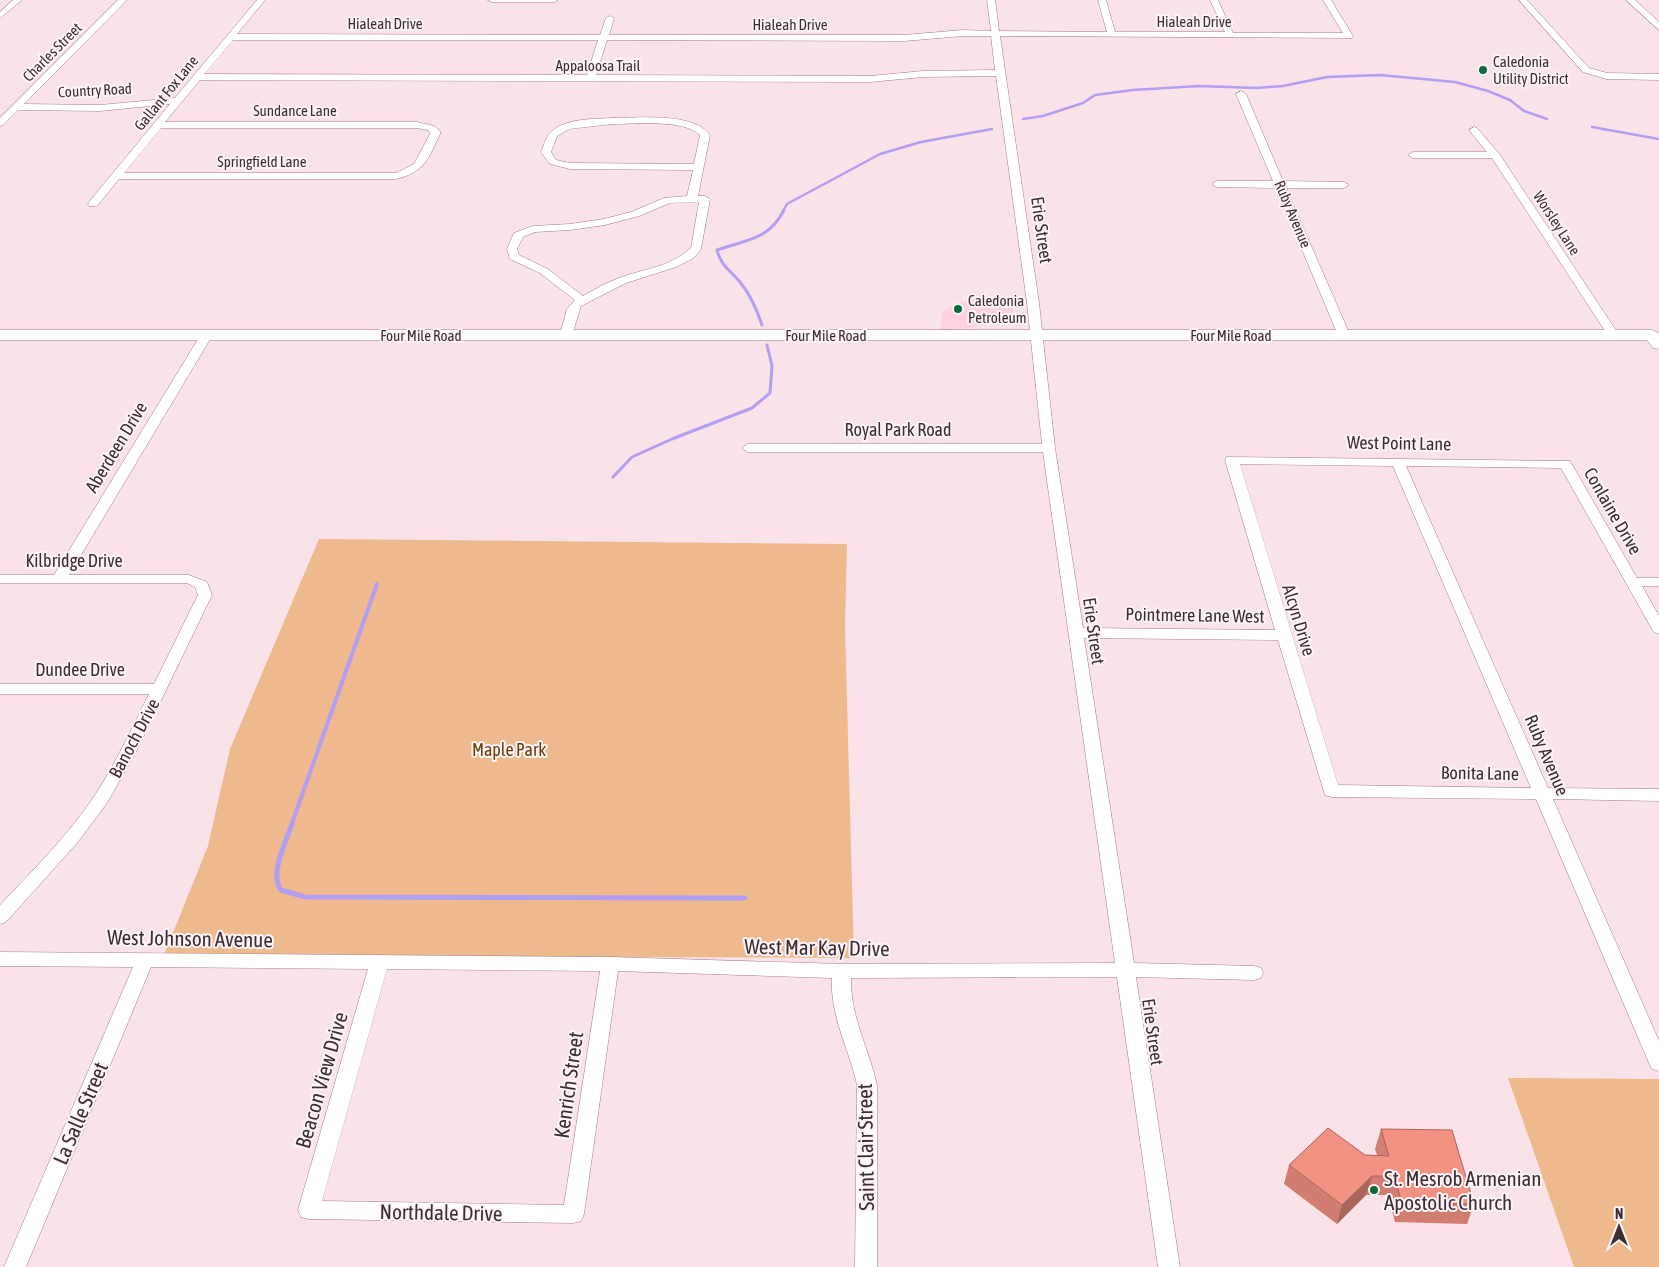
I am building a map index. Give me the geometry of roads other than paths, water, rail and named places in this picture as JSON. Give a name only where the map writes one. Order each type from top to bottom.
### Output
[{"type":"main road","name":"Four Mile Road","points":[[0,335],[1613,335],[1656,340]]},
{"type":"street","points":[[0,16],[18,0]]},
{"type":"street","name":"Charles Street","points":[[0,123],[123,0]]},
{"type":"street","name":"Gallant Fox Lane","points":[[93,204],[260,0]]},
{"type":"street","points":[[492,0],[554,0]]},
{"type":"street","name":"Erie Street","points":[[991,0],[1037,336],[1048,448],[1169,1267]]},
{"type":"street","points":[[1102,0],[1112,35]]},
{"type":"street","points":[[1214,0],[1230,36]]},
{"type":"street","name":"Hialeah Drive","points":[[230,37],[904,38],[947,33],[1349,36],[1327,0]]},
{"type":"street","points":[[1523,0],[1582,67],[1599,74],[1617,77],[1659,77]]},
{"type":"street","points":[[1630,0],[1659,27]]},
{"type":"street","points":[[590,79],[610,18]]},
{"type":"street","name":"Appaloosa Trail","points":[[197,77],[870,79],[922,74],[1000,73]]},
{"type":"street","name":"Ruby Avenue","points":[[1241,94],[1344,335]]},
{"type":"street","name":"Country Road","points":[[15,107],[100,108],[153,101],[177,101]]},
{"type":"street","points":[[692,199],[699,167],[705,135],[696,126],[676,122],[590,122],[573,124],[555,133],[546,152],[554,162],[570,166],[699,167]]},
{"type":"street","name":"Sundance Lane","points":[[158,124],[436,126],[435,134],[412,175]]},
{"type":"street","name":"Worsley Lane","points":[[1474,130],[1495,155],[1613,335]]},
{"type":"street","points":[[1413,155],[1495,155]]},
{"type":"street","name":"Springfield Lane","points":[[116,176],[412,175]]},
{"type":"street","points":[[1217,184],[1344,185]]},
{"type":"street","points":[[566,335],[573,309],[583,301],[620,282],[678,262],[692,254],[696,248],[705,199],[668,200],[635,214],[605,222],[526,230],[518,235],[512,253],[514,256],[544,271],[583,301]]},
{"type":"street","name":"Aberdeen Drive","points":[[59,579],[206,336]]},
{"type":"street","name":"Royal Park Road","points":[[748,448],[1048,448]]},
{"type":"street","name":"West Point Lane","points":[[1232,460],[1565,464]]},
{"type":"street","name":"Alcyn Drive","points":[[1232,460],[1331,791]]},
{"type":"street","name":"Ruby Avenue","points":[[1398,462],[1659,1063]]},
{"type":"street","name":"Conlaine Drive","points":[[1565,464],[1659,629]]},
{"type":"street","name":"Kilbridge Drive","points":[[0,579],[149,579]]},
{"type":"street","name":"Banoch Drive","points":[[0,917],[72,839],[101,800],[128,752],[204,598],[205,589],[198,582],[189,579],[149,579]]},
{"type":"street","points":[[1632,582],[1659,582]]},
{"type":"street","name":"Pointmere Lane West","points":[[1076,633],[1284,635]]},
{"type":"street","name":"Dundee Drive","points":[[0,689],[159,689]]},
{"type":"street","name":"Bonita Lane","points":[[1331,791],[1659,795]]},
{"type":"street","name":"West Johnson Avenue","points":[[0,958],[379,963]]},
{"type":"street","name":"La Salle Street","points":[[15,1267],[145,960]]},
{"type":"street","name":"West Mar Kay Drive","points":[[379,963],[610,964],[842,971],[1125,970],[1254,973]]},
{"type":"street","name":"Beacon View Drive","points":[[309,1210],[379,963]]},
{"type":"street","name":"Kenrich Street","points":[[574,1214],[610,964]]},
{"type":"street","name":"Saint Clair Street","points":[[842,971],[841,993],[844,1014],[862,1062],[866,1085],[866,1267]]},
{"type":"street","name":"Northdale Drive","points":[[309,1210],[574,1214]]},
{"type":"waterway","points":[[1023,119],[1043,116],[1083,103],[1095,95],[1133,90],[1199,86],[1257,88],[1283,86],[1327,77],[1380,75],[1455,82],[1488,91],[1510,100],[1524,111],[1547,119]]},
{"type":"waterway","points":[[1592,127],[1659,139]]},
{"type":"waterway","points":[[783,211],[787,204],[880,154],[921,142],[992,129]]},
{"type":"waterway","points":[[762,325],[747,292],[723,264],[717,250],[756,238],[771,228],[784,210]]},
{"type":"waterway","points":[[613,477],[632,457],[672,439],[752,408],[770,393],[772,366],[767,345]]},
{"type":"waterway","points":[[291,826],[377,584]]},
{"type":"waterway","points":[[292,824],[280,858],[277,876],[278,884],[281,890],[305,897],[745,898]]},
{"type":"place","name":"Caledonia Utility District","points":[[1483,70]]},
{"type":"place","name":"Caledonia Petroleum","points":[[958,309]]},
{"type":"place","name":"St. Mesrob Armenian Apostolic Church","points":[[1374,1190]]},
{"type":"park label","name":"Maple Park","points":[[509,749]]}]
